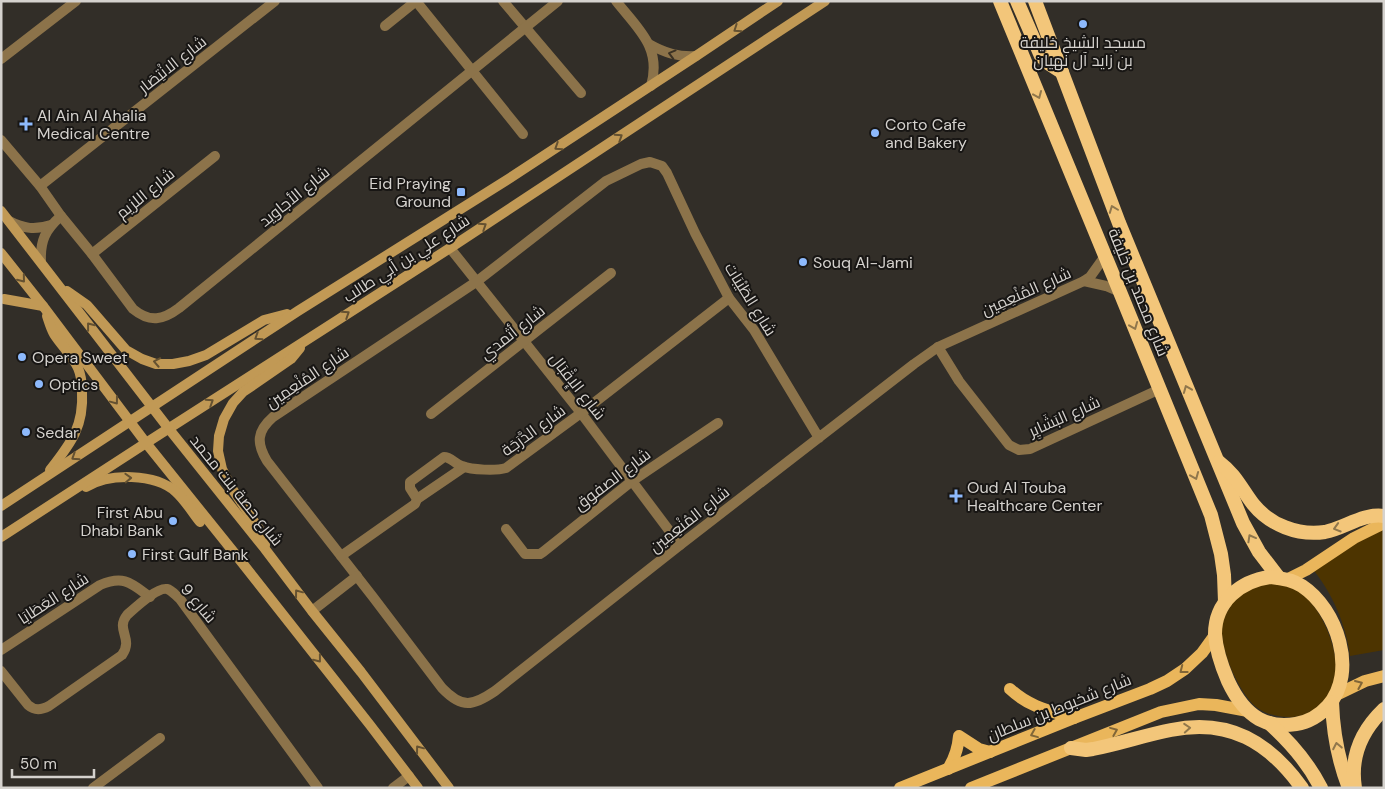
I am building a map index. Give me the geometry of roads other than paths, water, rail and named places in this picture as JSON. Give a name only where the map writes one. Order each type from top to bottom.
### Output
[{"type":"highway","name":"شارع محمد بن خليفة","points":[[1000,1],[1210,515],[1221,554],[1225,602]]},
{"type":"highway","points":[[1017,1],[1041,56],[1062,72]]},
{"type":"highway","name":"شارع محمد بن خليفة","points":[[1035,1],[1119,223],[1216,460],[1250,538],[1268,565],[1283,578]]},
{"type":"highway","points":[[1216,460],[1237,480],[1260,511],[1276,523],[1294,530],[1313,533],[1323,532],[1370,516],[1384,516]]},
{"type":"highway","points":[[1261,578],[1283,578],[1304,587],[1324,608],[1336,630],[1342,651],[1343,672],[1342,680],[1334,698],[1321,713],[1299,724],[1284,725],[1268,723],[1248,711],[1235,694],[1226,675],[1215,635],[1218,617],[1225,602],[1231,595],[1245,584],[1261,578]]},
{"type":"highway","points":[[1334,698],[1336,747],[1349,788]]},
{"type":"highway","points":[[1355,788],[1354,759],[1359,744],[1364,733],[1384,709]]},
{"type":"highway","points":[[1268,723],[1300,755],[1321,788]]},
{"type":"highway","points":[[1071,748],[1093,749],[1185,727],[1224,730],[1247,737],[1264,746],[1287,768],[1302,788]]},
{"type":"main road","name":"شارع علي بن أبي طالب","points":[[4,502],[298,311],[510,178],[778,1]]},
{"type":"main road","name":"شارع علي بن أبي طالب","points":[[4,536],[450,248],[825,1]]},
{"type":"main road","name":"شارع حصة بنت محمد","points":[[1,211],[169,429],[266,549],[449,788]]},
{"type":"main road","points":[[1,253],[44,306],[146,443],[226,542],[418,788]]},
{"type":"main road","points":[[57,284],[87,305],[126,350],[156,364],[173,364],[206,355],[264,320],[298,311]]},
{"type":"main road","points":[[4,299],[44,306]]},
{"type":"main road","points":[[44,306],[53,332],[78,368],[82,383],[83,400],[80,420],[70,444],[45,477]]},
{"type":"main road","points":[[266,549],[261,532],[222,470],[218,451],[219,436],[224,418],[233,403],[244,392],[290,359],[309,338]]},
{"type":"main road","points":[[4,536],[92,484],[112,478],[138,477],[159,482],[175,491],[207,530],[226,542]]},
{"type":"main road","points":[[1283,578],[1306,570],[1354,538],[1384,523]]},
{"type":"main road","name":"شارع شخبوط بن سلطان","points":[[900,788],[1167,681],[1185,670],[1202,653],[1215,635]]},
{"type":"main road","points":[[1334,698],[1365,681],[1384,676]]},
{"type":"main road","points":[[1010,689],[1035,706],[1074,718]]},
{"type":"main road","points":[[971,788],[1161,712],[1198,704],[1216,705],[1248,711]]},
{"type":"main road","points":[[948,769],[955,759],[959,736],[979,749],[990,752]]},
{"type":"street","points":[[1,59],[76,1]]},
{"type":"street","name":"شارع الانْتِصَار","points":[[40,186],[276,1]]},
{"type":"street","points":[[385,26],[416,1],[522,134]]},
{"type":"street","points":[[503,1],[581,93]]},
{"type":"street","name":"شارع الأجاويد","points":[[1,140],[40,186],[133,309],[140,314],[154,319],[170,314],[558,1]]},
{"type":"street","points":[[616,1],[649,44],[655,65],[651,86]]},
{"type":"street","points":[[649,44],[672,54],[696,56]]},
{"type":"street","name":"شارع اللزيم","points":[[92,254],[215,156]]},
{"type":"street","name":"شارع الطَيْبَات","points":[[641,164],[657,163],[667,173],[695,233],[729,298],[754,330],[819,438]]},
{"type":"street","name":"شارع المُنْعِمِين","points":[[641,164],[606,181],[476,282],[273,417],[265,424],[261,432],[260,448],[267,462],[342,556],[442,688],[455,700],[463,703],[480,701],[495,691],[680,544],[938,347],[1084,281],[1090,277],[1105,256]]},
{"type":"street","points":[[10,221],[29,229],[40,228],[50,225],[61,216]]},
{"type":"street","points":[[41,262],[42,243],[50,225]]},
{"type":"street","name":"شارع الإِقْبَال","points":[[450,248],[581,413],[680,544]]},
{"type":"street","name":"شارع أثمدي","points":[[431,414],[611,273]]},
{"type":"street","name":"شارع المُنْعِمِين","points":[[1084,281],[1106,286],[1120,292]]},
{"type":"street","name":"شارع الدَّرَجَة","points":[[417,500],[410,488],[410,482],[447,456],[464,467],[494,470],[506,468],[581,413],[729,298]]},
{"type":"street","name":"شارع البَشَايِر","points":[[938,347],[972,399],[1010,445],[1019,450],[1030,448],[1160,389]]},
{"type":"street","name":"شارع الصفوق","points":[[506,529],[525,554],[540,554],[632,481],[718,423]]},
{"type":"street","points":[[342,556],[464,467]]},
{"type":"street","points":[[312,611],[357,576]]},
{"type":"street","name":"شارع العَطَايَا","points":[[1,650],[109,581],[116,580],[129,583],[150,597]]},
{"type":"street","name":"شارع 9","points":[[1,671],[28,705],[33,709],[43,709],[122,655],[127,644],[122,624],[123,620],[156,592],[165,589],[169,590],[180,599],[318,788]]},
{"type":"street","points":[[93,788],[160,738]]},
{"type":"street","points":[[393,788],[409,776]]},
{"type":"place","name":"مسجد الشيخ خليفة بن زايد آل نهيان","points":[[1083,24]]},
{"type":"place","name":"Al Ain Al Ahalia Medical Centre","points":[[26,124]]},
{"type":"place","name":"Corto Cafe and Bakery","points":[[875,133]]},
{"type":"place","name":"Eid Praying Ground","points":[[461,192]]},
{"type":"place","name":"Souq Al-Jami","points":[[803,262]]},
{"type":"place","name":"Opera Sweet","points":[[22,357]]},
{"type":"place","name":"Optics","points":[[39,384]]},
{"type":"place","name":"Sedar","points":[[26,432]]},
{"type":"place","name":"Oud Al Touba Healthcare Center","points":[[956,496]]},
{"type":"place","name":"First Abu Dhabi Bank","points":[[173,521]]},
{"type":"place","name":"First Gulf Bank","points":[[132,554]]}]
